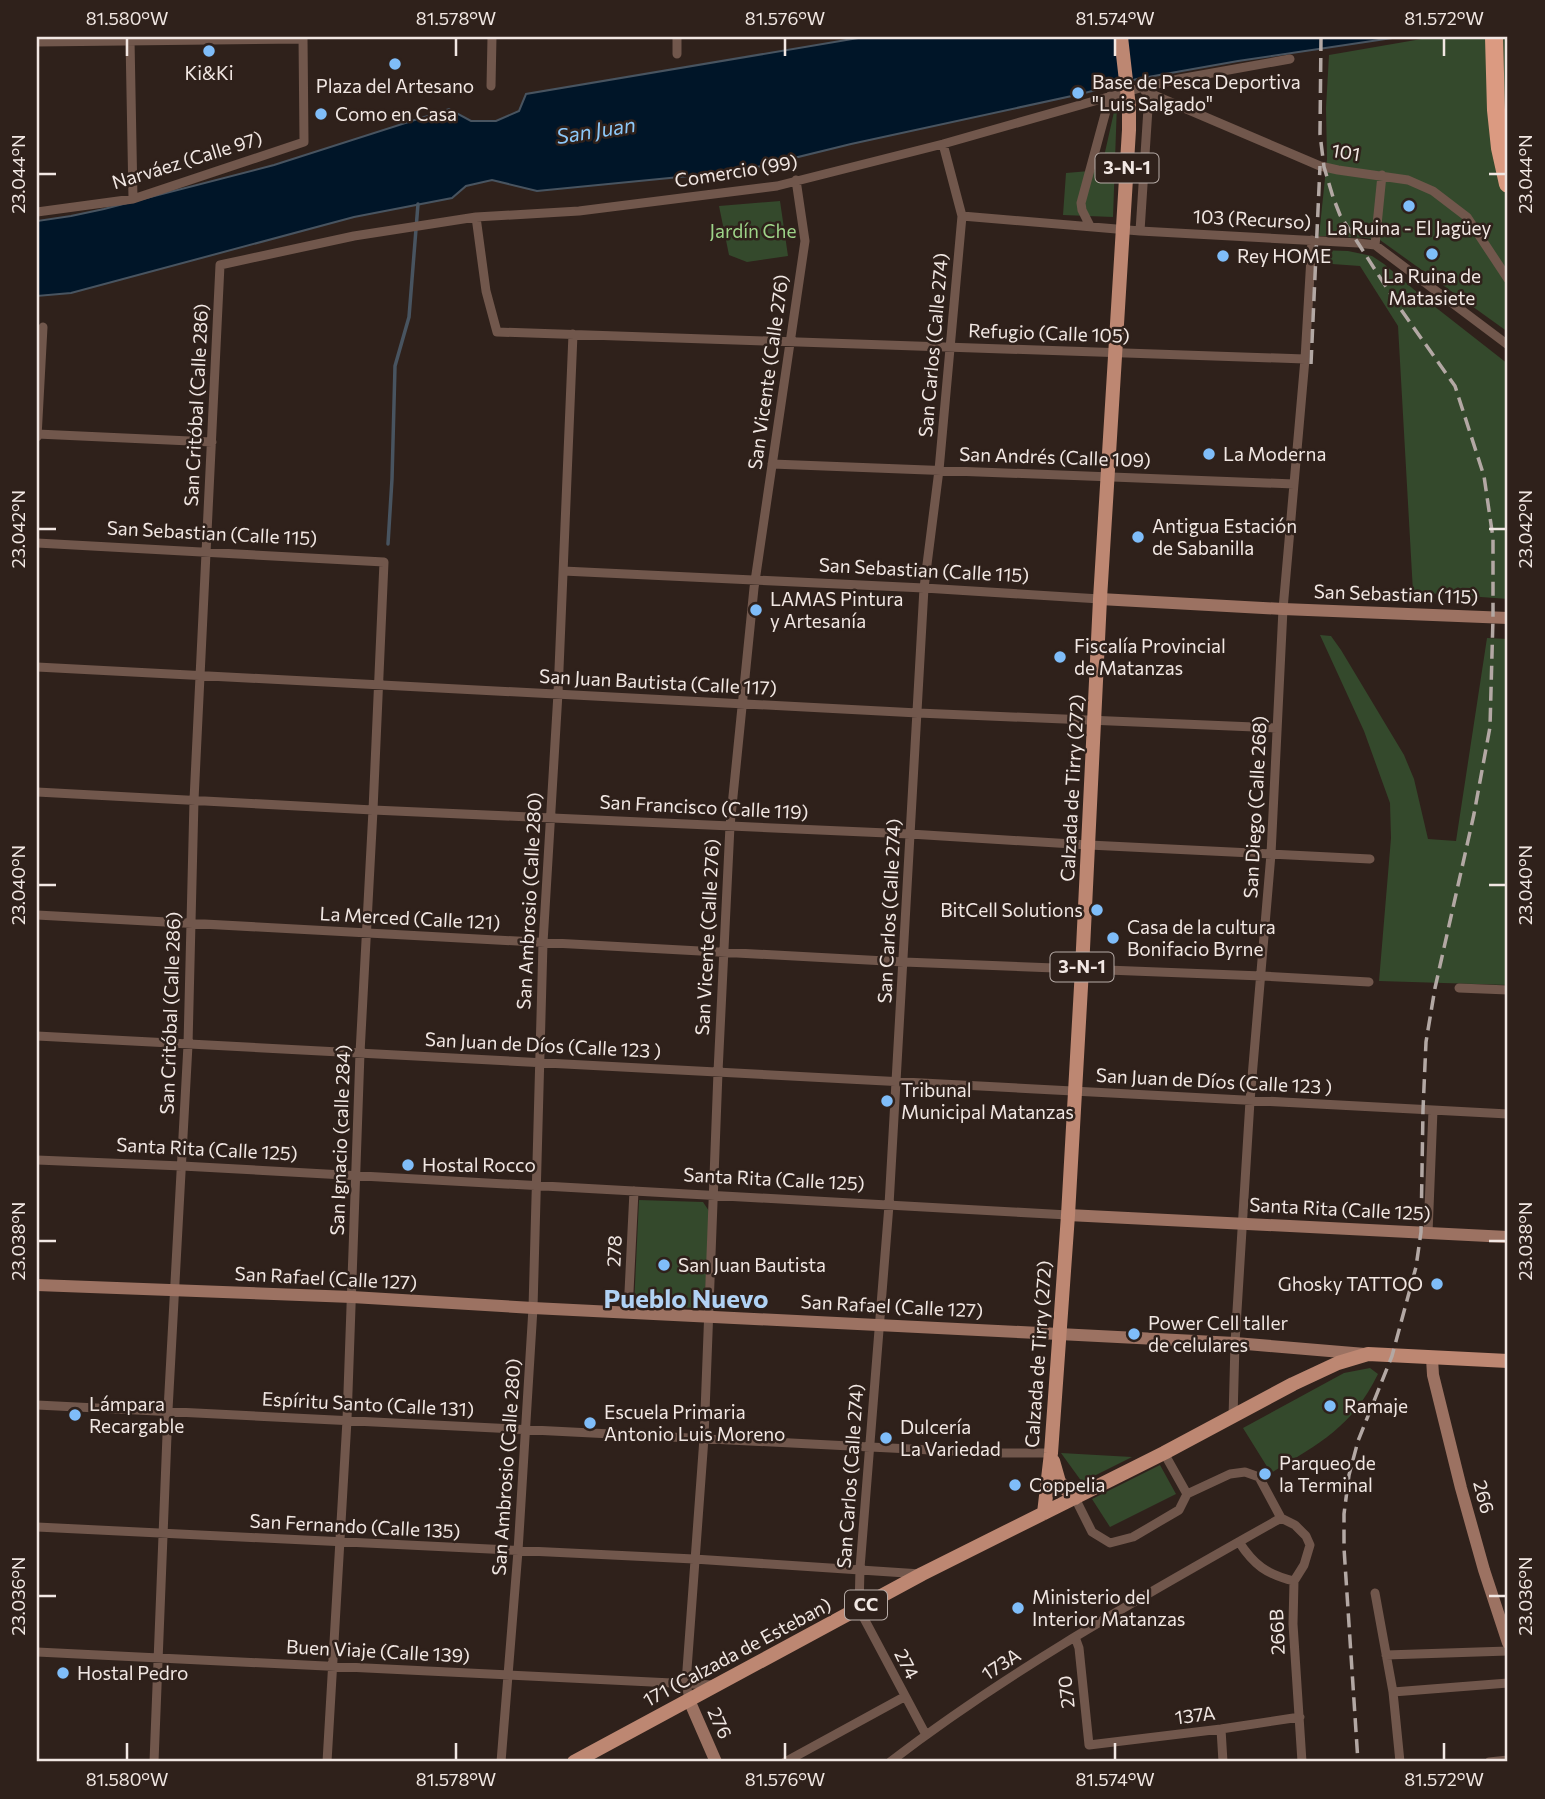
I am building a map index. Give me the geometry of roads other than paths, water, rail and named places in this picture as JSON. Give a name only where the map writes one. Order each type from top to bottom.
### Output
[{"type":"highway","points":[[1494,37],[1500,148],[1508,184]]},
{"type":"main road","name":"Calzada de Tirry (272)","points":[[1049,1471],[1068,1215],[1100,599],[1129,131],[1121,37]]},
{"type":"main road","points":[[1368,1354],[1508,1361]]},
{"type":"main road","name":"171 (Calzada de Esteban)","points":[[574,1762],[922,1574],[1233,1418],[1293,1384],[1338,1363],[1368,1354]]},
{"type":"main road","name":"3-N-1","points":[[1051,1453],[1059,1482],[1072,1500]]},
{"type":"main road","name":"3-N-1","points":[[1044,1513],[1049,1471]]},
{"type":"main road","points":[[1049,1471],[1054,1486],[1072,1500]]},
{"type":"street","points":[[491,86],[492,37]]},
{"type":"street","points":[[677,37],[677,54]]},
{"type":"street","points":[[37,42],[303,38]]},
{"type":"street","name":"Narváez (Calle 97)","points":[[37,212],[133,199],[304,142],[303,38]]},
{"type":"street","points":[[130,40],[133,199]]},
{"type":"street","name":"Comercio (99)","points":[[220,265],[354,236],[476,217],[579,211],[777,186],[943,144],[1110,96],[1144,91],[1179,79],[1290,59]]},
{"type":"street","points":[[1140,231],[1144,91]]},
{"type":"street","name":"101","points":[[1144,91],[1320,166],[1408,180],[1433,191],[1467,217],[1508,279]]},
{"type":"street","points":[[1090,226],[1081,203],[1110,96]]},
{"type":"street","points":[[943,144],[962,216]]},
{"type":"street","points":[[1382,175],[1375,245],[1508,345]]},
{"type":"street","name":"San Vicente (Calle 276)","points":[[689,1700],[686,1683],[704,1438],[730,826],[756,580],[805,241],[796,180]]},
{"type":"street","name":"103 (Recurso)","points":[[962,216],[1140,231],[1375,245]]},
{"type":"street","name":"San Carlos (Calle 274)","points":[[859,1609],[897,1082],[924,588],[939,470],[962,216]]},
{"type":"street","name":"Refugio (Calle 105)","points":[[476,217],[486,291],[497,332],[1305,359]]},
{"type":"street","name":"San Diego (Calle 268)","points":[[1233,1418],[1242,1223],[1271,855],[1283,609],[1305,359],[1312,240]]},
{"type":"street","name":"San Critóbal (Calle 286)","points":[[155,1762],[169,1410],[188,1045],[194,800],[220,265]]},
{"type":"street","points":[[43,327],[37,435],[212,442]]},
{"type":"street","name":"San Ambrosio (Calle 280)","points":[[500,1762],[518,1551],[533,1308],[543,943],[558,693],[573,334]]},
{"type":"street","name":"San Andrés (Calle 109)","points":[[772,464],[1294,484]]},
{"type":"street","name":"San Sebastian (Calle 115)","points":[[37,543],[384,562]]},
{"type":"street","name":"San Ignacio (calle 284)","points":[[327,1762],[347,1420],[360,1053],[384,562]]},
{"type":"street","name":"San Sebastian (Calle 115)","points":[[563,571],[1283,609]]},
{"type":"street","name":"San Sebastian (115)","points":[[1283,609],[1508,618]]},
{"type":"street","name":"San Juan Bautista (Calle 117)","points":[[37,667],[918,713],[1277,727]]},
{"type":"street","name":"San Francisco (Calle 119)","points":[[37,792],[1370,859]]},
{"type":"street","name":"La Merced (Calle 121)","points":[[37,915],[904,962],[1369,982]]},
{"type":"street","points":[[1459,988],[1508,990]]},
{"type":"street","name":"San Juan de Díos (Calle 123 )","points":[[37,1036],[1508,1114]]},
{"type":"street","points":[[1428,1233],[1433,1110]]},
{"type":"street","name":"Santa Rita (Calle 125)","points":[[37,1160],[1508,1237]]},
{"type":"street","name":"278","points":[[628,1312],[634,1191]]},
{"type":"street","name":"San Rafael (Calle 127)","points":[[37,1284],[352,1297],[1235,1343],[1368,1354]]},
{"type":"street","name":"266","points":[[1432,1358],[1433,1375],[1461,1488],[1508,1643]]},
{"type":"street","name":"Espíritu Santo (Calle 131)","points":[[37,1405],[870,1447],[1051,1453]]},
{"type":"street","points":[[1164,1453],[1187,1494]]},
{"type":"street","points":[[1072,1500],[1092,1532],[1110,1543],[1133,1537],[1179,1510],[1187,1494],[1230,1474],[1245,1472],[1259,1477],[1281,1518]]},
{"type":"street","name":"173A","points":[[890,1762],[926,1735],[1075,1637],[1281,1518]]},
{"type":"street","name":"266B","points":[[1281,1518],[1295,1525],[1306,1536],[1310,1545],[1304,1565],[1294,1581],[1293,1624],[1301,1762]]},
{"type":"street","name":"San Fernando (Calle 135)","points":[[37,1527],[694,1559],[922,1574]]},
{"type":"street","points":[[1239,1542],[1248,1557],[1257,1565],[1294,1581]]},
{"type":"street","points":[[1375,1593],[1393,1692],[1401,1762]]},
{"type":"street","name":"274","points":[[859,1609],[926,1735]]},
{"type":"street","name":"270","points":[[1075,1637],[1079,1648],[1092,1744]]},
{"type":"street","points":[[1386,1655],[1508,1651]]},
{"type":"street","name":"Buen Viaje (Calle 139)","points":[[37,1653],[717,1685]]},
{"type":"street","points":[[1393,1692],[1508,1684]]},
{"type":"street","points":[[785,1762],[905,1697]]},
{"type":"street","name":"276","points":[[689,1700],[716,1762]]},
{"type":"street","name":"137A","points":[[1092,1744],[1221,1730],[1300,1717]]},
{"type":"street","points":[[1221,1730],[1223,1762]]},
{"type":"street","points":[[1489,1762],[1508,1760]]},
{"type":"water","name":"San Juan","points":[[864,37],[1399,37],[1137,79],[741,171],[537,191],[492,180],[466,186],[452,198],[354,217],[71,293],[37,296],[37,221],[104,209],[274,165],[449,109],[471,121],[496,121],[519,111],[526,94]]},
{"type":"waterway","points":[[388,544],[395,366],[409,317],[418,204]]},
{"type":"railway","points":[[1321,37],[1320,134],[1324,167],[1333,197],[1340,215],[1397,304],[1455,386],[1484,476],[1493,538],[1490,727],[1426,1042],[1421,1232],[1416,1267],[1392,1356],[1358,1441],[1349,1475],[1344,1514],[1358,1762]]},
{"type":"railway","points":[[1311,364],[1320,166]]},
{"type":"place","name":"Ki&Ki","points":[[209,51]]},
{"type":"place","name":"Plaza del Artesano","points":[[395,64]]},
{"type":"place","name":"Base de Pesca Deportiva \"Luis Salgado\"","points":[[1078,93]]},
{"type":"place","name":"Como en Casa","points":[[321,114]]},
{"type":"place","name":"La Ruina - El Jagüey","points":[[1409,206]]},
{"type":"place","name":"La Ruina de Matasiete","points":[[1432,254]]},
{"type":"place","name":"Rey HOME","points":[[1223,256]]},
{"type":"place","name":"La Moderna","points":[[1209,454]]},
{"type":"place","name":"Antigua Estación de Sabanilla","points":[[1138,537]]},
{"type":"place","name":"LAMAS Pintura y Artesanía","points":[[756,610]]},
{"type":"place","name":"Fiscalía Provincial de Matanzas","points":[[1060,657]]},
{"type":"place","name":"BitCell Solutions","points":[[1097,910]]},
{"type":"place","name":"Casa de la cultura Bonifacio Byrne","points":[[1113,938]]},
{"type":"place","name":"Tribunal Municipal Matanzas","points":[[887,1101]]},
{"type":"place","name":"Hostal Rocco","points":[[408,1165]]},
{"type":"place","name":"San Juan Bautista","points":[[664,1265]]},
{"type":"place","name":"Ghosky TATTOO","points":[[1437,1284]]},
{"type":"place","name":"Power Cell taller de celulares","points":[[1134,1334]]},
{"type":"place","name":"Ramaje","points":[[1330,1406]]},
{"type":"place","name":"Lámpara Recargable","points":[[75,1415]]},
{"type":"place","name":"Escuela Primaria Antonio Luis Moreno","points":[[590,1423]]},
{"type":"place","name":"Dulcería La Variedad","points":[[886,1438]]},
{"type":"place","name":"Parqueo de la Terminal","points":[[1265,1474]]},
{"type":"place","name":"Coppelia","points":[[1015,1485]]},
{"type":"place","name":"Ministerio del Interior Matanzas","points":[[1018,1608]]},
{"type":"place","name":"Hostal Pedro","points":[[63,1673]]},
{"type":"district","name":"Pueblo Nuevo","points":[[686,1299]]},
{"type":"park label","name":"Jardín Che","points":[[753,231]]}]
